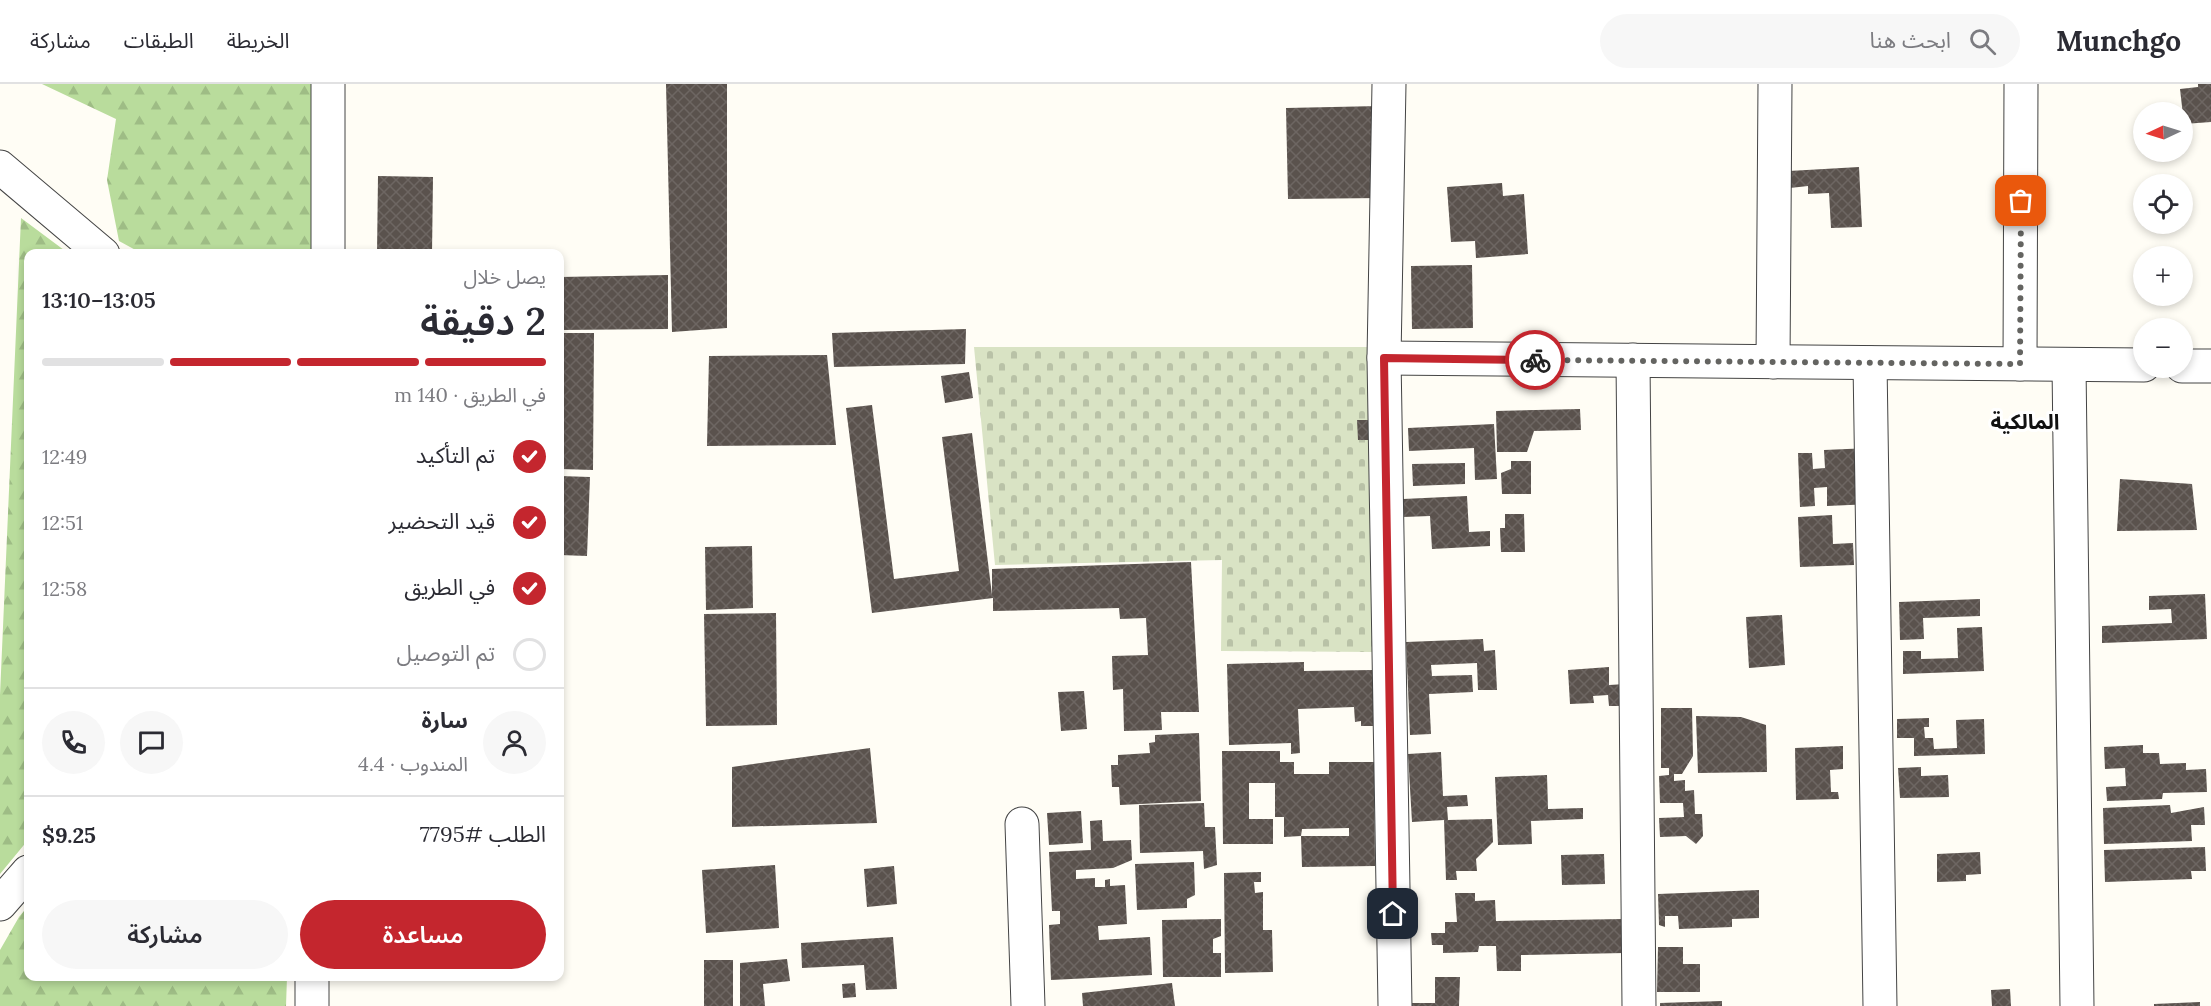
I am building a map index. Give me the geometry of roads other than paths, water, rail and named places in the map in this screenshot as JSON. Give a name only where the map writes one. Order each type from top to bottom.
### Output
[{"type":"street","points":[[328,84],[328,249]]},
{"type":"street","points":[[1389,84],[1384,358],[1395,1006]]},
{"type":"street","points":[[1773,362],[1775,84]]},
{"type":"street","points":[[2020,364],[2021,84]]},
{"type":"street","points":[[0,167],[97,249]]},
{"type":"street","points":[[1384,358],[2133,365]]},
{"type":"street","points":[[1633,360],[1639,1006]]},
{"type":"street","points":[[1870,363],[1880,1006]]},
{"type":"street","points":[[2069,365],[2077,1006]]},
{"type":"street","points":[[2193,366],[2211,366]]},
{"type":"street","points":[[1022,824],[1028,1006]]},
{"type":"street","points":[[0,904],[24,877]]},
{"type":"street","points":[[312,981],[312,1006]]},
{"type":"district","name":"المالكية","points":[[2025,421]]}]
